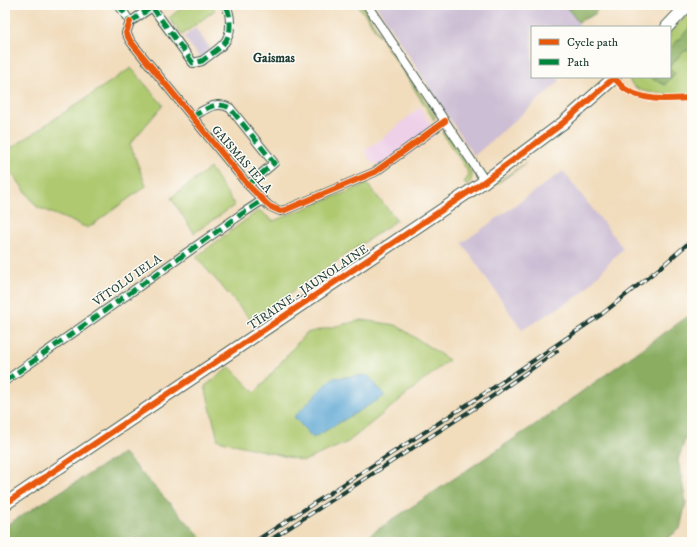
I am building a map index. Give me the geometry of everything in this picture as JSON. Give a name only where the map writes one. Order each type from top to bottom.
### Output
[{"type":"main road","points":[[668,26],[688,5]]},
{"type":"main road","name":"TĪRAINE - JAUNOLAINE","points":[[5,504],[485,181],[562,123],[614,78]]},
{"type":"street","points":[[119,5],[130,22],[153,6],[193,63],[202,61],[226,41],[230,34],[228,6]]},
{"type":"street","points":[[367,5],[485,181]]},
{"type":"street","name":"GAISMAS IELA","points":[[130,22],[126,33],[130,42],[248,185],[274,209],[280,211],[358,180],[379,170],[445,121]]},
{"type":"street","points":[[192,117],[213,105],[223,104],[230,108],[274,163],[248,185]]},
{"type":"street","name":"VĪTOLU IELA","points":[[5,381],[242,213],[263,200]]},
{"type":"shaded area","points":[[376,5],[565,5],[578,22],[580,26],[531,26],[531,78],[558,78],[560,81],[474,156]]},
{"type":"shaded area","points":[[195,28],[211,49],[200,58],[184,37]]},
{"type":"shaded area","points":[[420,107],[436,134],[390,169],[371,162],[365,150],[383,138]]},
{"type":"shaded area","points":[[563,171],[623,248],[580,295],[522,330],[462,243]]},
{"type":"green space","points":[[185,5],[211,5],[215,10],[182,35],[169,18]]},
{"type":"green space","points":[[357,5],[362,5],[380,35],[379,36],[367,17]]},
{"type":"green space","points":[[565,5],[599,5],[595,14],[578,22]]},
{"type":"green space","points":[[692,11],[692,25],[671,48],[671,31]]},
{"type":"green space","points":[[692,25],[692,50],[685,51],[671,64],[671,48]]},
{"type":"green space","points":[[384,41],[412,82],[411,83],[383,42]]},
{"type":"green space","points":[[692,50],[692,94],[665,95],[663,93],[649,92],[637,88],[630,82],[630,78],[652,78],[665,84],[675,73],[671,69],[671,64],[685,51]]},
{"type":"green space","points":[[131,68],[163,105],[130,144],[146,186],[88,228],[37,207],[5,164],[5,152]]},
{"type":"green space","points":[[671,69],[675,73],[671,78]]},
{"type":"green space","points":[[652,78],[671,78],[665,85]]},
{"type":"green space","points":[[413,83],[435,116],[434,120],[411,84]]},
{"type":"green space","points":[[442,133],[447,134],[471,170],[472,179],[467,186],[464,182],[468,177],[467,170]]},
{"type":"green space","points":[[526,163],[476,199],[474,197]]},
{"type":"green space","points":[[210,168],[235,205],[194,233],[171,198]]},
{"type":"green space","points":[[367,184],[397,220],[251,320],[196,257],[259,210],[273,221]]},
{"type":"green space","points":[[692,316],[692,419],[678,460],[686,502],[680,529],[662,542],[359,542],[539,422],[687,317]]},
{"type":"green space","points":[[362,320],[396,325],[449,360],[348,442],[304,461],[218,440],[205,386],[230,367],[255,393],[306,333]]},
{"type":"green space","points":[[123,453],[203,539],[198,542],[5,542],[5,526]]},
{"type":"water","points":[[368,375],[385,396],[313,438],[294,417],[332,378]]},
{"type":"railway","points":[[254,542],[493,388],[602,314],[692,240]]},
{"type":"railway","points":[[267,542],[487,400],[557,351]]},
{"type":"marked path","points":[[119,5],[130,22]]},
{"type":"marked path","points":[[130,22],[155,5]]},
{"type":"marked path","points":[[152,7],[193,63],[202,61],[226,41],[230,30],[230,23],[229,13],[225,5]]},
{"type":"marked path","points":[[192,117],[215,105],[230,108],[274,163],[248,185]]},
{"type":"marked path","points":[[5,381],[263,200]]},
{"type":"cycle path","points":[[130,22],[126,33],[131,42],[248,185],[269,206],[280,211],[375,172],[445,121]]},
{"type":"cycle path","points":[[614,78],[625,89],[641,96],[658,99],[692,98]]},
{"type":"cycle path","points":[[5,504],[485,181],[563,123],[614,78]]},
{"type":"district","name":"Gaismas","points":[[274,57]]}]
